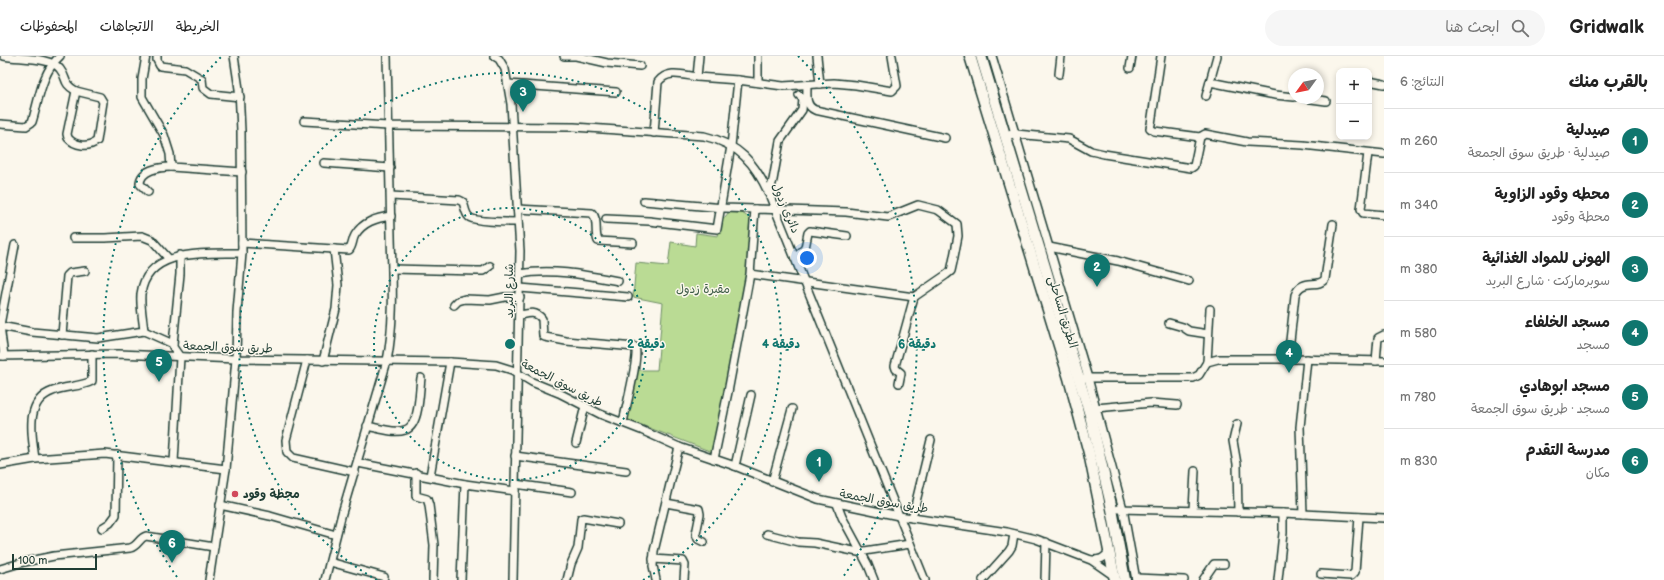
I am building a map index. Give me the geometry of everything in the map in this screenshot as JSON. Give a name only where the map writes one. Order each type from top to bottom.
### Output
[{"type":"highway","name":"الطريق الساحلى","points":[[970,56],[1079,378],[1089,453],[1115,578]]},
{"type":"highway","name":"الطريق الساحلى","points":[[982,56],[1011,135],[1079,378],[1118,509],[1125,580]]},
{"type":"street","points":[[4,56],[52,63],[60,68],[68,86],[76,91],[100,97],[103,102],[97,141],[89,146],[76,144],[68,138],[67,134],[76,91]]},
{"type":"street","points":[[0,124],[29,125],[33,119],[36,103],[47,74],[52,63],[60,56]]},
{"type":"street","points":[[146,56],[142,79],[142,97],[164,135],[170,154],[171,167]]},
{"type":"street","points":[[157,56],[160,66],[185,69],[202,79],[203,88],[211,94],[240,98]]},
{"type":"street","points":[[209,580],[226,469],[236,359],[237,312],[242,253],[240,98],[234,56]]},
{"type":"street","points":[[325,580],[367,426],[387,361],[391,331],[391,196],[387,56]]},
{"type":"street","name":"شارع البريد","points":[[494,56],[499,59],[505,69],[508,84],[513,126],[518,209],[520,314],[515,456],[513,580]]},
{"type":"street","points":[[564,56],[576,56],[607,63],[640,66]]},
{"type":"street","points":[[697,77],[699,56]]},
{"type":"street","points":[[758,56],[758,82]]},
{"type":"street","points":[[817,56],[820,84]]},
{"type":"street","points":[[654,133],[658,82],[662,77],[674,73],[697,77],[758,82],[783,86],[820,84],[856,85],[892,91],[897,86],[892,56]]},
{"type":"street","points":[[992,56],[1011,135],[1050,247],[1079,378],[1096,408],[1118,509],[1136,579],[1184,580]]},
{"type":"street","points":[[1059,74],[1061,56]]},
{"type":"street","points":[[1130,68],[1132,56]]},
{"type":"street","points":[[1161,56],[1150,128],[1154,131],[1200,137],[1205,134],[1247,142],[1304,145],[1384,154]]},
{"type":"street","points":[[1206,96],[1217,56]]},
{"type":"street","points":[[606,219],[649,221],[717,229],[731,146],[738,80]]},
{"type":"street","points":[[1210,82],[1288,96]]},
{"type":"street","points":[[1372,82],[1384,84]]},
{"type":"street","points":[[508,84],[616,92]]},
{"type":"street","points":[[807,85],[808,105],[810,108],[815,110],[945,138]]},
{"type":"street","points":[[769,194],[774,180],[780,140],[802,110],[803,99],[799,95]]},
{"type":"street","name":"دائرى زدول","points":[[304,121],[388,126],[574,127],[704,136],[731,146],[744,156],[756,169],[769,194],[925,580]]},
{"type":"street","points":[[1011,135],[1068,140],[1091,151],[1104,154],[1191,168],[1194,166],[1200,137]]},
{"type":"street","points":[[1368,153],[1361,209],[1363,213],[1367,215],[1384,216]]},
{"type":"street","points":[[324,163],[390,168]]},
{"type":"street","points":[[148,192],[140,184],[140,180],[143,175],[155,169],[171,167],[242,172]]},
{"type":"street","points":[[391,196],[459,200],[463,202],[466,213],[472,219],[518,222]]},
{"type":"street","points":[[644,201],[720,208],[840,211],[888,218],[918,205],[940,212],[956,223],[958,227],[957,244],[951,271],[927,290],[914,297],[750,274]]},
{"type":"street","points":[[518,209],[592,214],[596,218],[596,236],[598,241],[633,243]]},
{"type":"street","points":[[714,459],[750,274],[755,209]]},
{"type":"street","points":[[242,243],[351,250],[355,235],[364,225],[371,220],[391,216]]},
{"type":"street","points":[[1288,359],[1295,294],[1299,287],[1306,284],[1319,283],[1325,279],[1333,224]]},
{"type":"street","points":[[795,258],[805,248],[808,233],[810,231],[846,236]]},
{"type":"street","points":[[73,238],[147,237],[169,259]]},
{"type":"street","points":[[2,356],[0,326],[15,245]]},
{"type":"street","points":[[1050,247],[1118,261],[1189,280]]},
{"type":"street","points":[[323,361],[336,309],[338,285],[334,249]]},
{"type":"street","points":[[144,331],[141,294],[145,280],[152,270],[162,262],[180,255],[242,253]]},
{"type":"street","points":[[174,462],[180,357],[173,348],[173,344],[180,274],[180,255]]},
{"type":"street","points":[[392,269],[477,272],[483,271],[490,266]]},
{"type":"street","points":[[62,335],[67,276],[70,273],[84,271]]},
{"type":"street","points":[[520,274],[536,271],[574,273],[618,281]]},
{"type":"street","points":[[520,288],[628,297]]},
{"type":"street","points":[[454,305],[458,301],[466,298],[490,300],[505,297],[520,297]]},
{"type":"street","points":[[899,383],[901,372],[896,369],[895,366],[914,297]]},
{"type":"street","points":[[1079,378],[1193,378],[1199,375],[1207,362],[1210,309]]},
{"type":"street","points":[[520,314],[533,313],[539,315],[542,319],[544,336],[572,341],[635,347],[637,350],[636,362],[622,423]]},
{"type":"street","points":[[1169,322],[1183,327],[1189,332],[1208,334]]},
{"type":"street","points":[[0,326],[62,335],[98,338],[144,331],[173,344]]},
{"type":"street","points":[[1207,362],[1218,359],[1380,361],[1378,338],[1384,335]]},
{"type":"street","points":[[35,459],[31,419],[34,408],[40,399],[53,391],[92,381],[92,354]]},
{"type":"street","name":"طريق سوق الجمعة","points":[[2,356],[135,354],[236,359],[450,362],[496,365],[508,368],[532,382],[542,385],[600,414],[679,447],[735,466],[818,499],[899,516],[1014,534],[1046,542],[1092,560],[1115,578]]},
{"type":"street","points":[[1303,514],[1300,426],[1307,359]]},
{"type":"street","points":[[307,360],[286,440],[287,452],[293,458],[355,472]]},
{"type":"street","points":[[430,476],[450,362]]},
{"type":"street","points":[[367,426],[398,431],[405,430],[412,426],[416,419],[421,378]]},
{"type":"street","points":[[735,466],[751,396]]},
{"type":"street","points":[[1096,408],[1151,403],[1177,405]]},
{"type":"street","points":[[576,443],[585,406]]},
{"type":"street","points":[[772,482],[792,408]]},
{"type":"street","points":[[1237,424],[1233,441],[1236,464],[1238,512]]},
{"type":"street","points":[[912,518],[931,440]]},
{"type":"street","points":[[656,580],[653,559],[679,447]]},
{"type":"street","points":[[0,465],[35,459],[89,454],[117,455],[226,469]]},
{"type":"street","points":[[102,528],[113,520],[116,515],[117,455]]},
{"type":"street","points":[[515,456],[626,471]]},
{"type":"street","points":[[358,463],[416,473],[465,484],[572,492]]},
{"type":"street","points":[[1192,510],[1195,471]]},
{"type":"street","points":[[416,473],[416,496],[427,499],[429,505],[434,545],[433,580]]},
{"type":"street","points":[[461,580],[465,484]]},
{"type":"street","points":[[666,502],[699,509],[700,514],[696,534],[698,539],[704,542]]},
{"type":"street","points":[[837,504],[874,580]]},
{"type":"street","points":[[220,505],[297,524],[336,536]]},
{"type":"street","points":[[1118,509],[1283,513],[1384,518]]},
{"type":"street","points":[[1278,580],[1283,533],[1283,513]]},
{"type":"street","points":[[1321,574],[1350,576],[1355,572],[1359,517]]},
{"type":"street","points":[[567,580],[571,564],[578,548],[581,519],[583,518],[618,524]]},
{"type":"street","points":[[767,534],[798,542],[815,543],[850,552],[861,552],[910,544]]},
{"type":"street","points":[[983,580],[1009,551],[1012,546],[1014,534]]},
{"type":"street","points":[[0,569],[48,557],[130,548],[135,546],[141,538],[146,536],[214,547]]},
{"type":"street","points":[[1045,580],[1046,542]]},
{"type":"street","points":[[1092,560],[1100,560],[1106,557],[1109,551]]},
{"type":"street","points":[[653,559],[683,561],[685,565],[684,580]]},
{"type":"street","points":[[330,562],[384,577]]},
{"type":"street","points":[[1203,580],[1214,564],[1224,564]]},
{"type":"street","points":[[649,580],[654,572]]},
{"type":"green space","name":"مقبرة زدول","points":[[729,212],[742,213],[751,219],[746,286],[712,452],[626,419],[638,370],[657,370],[663,303],[633,297],[636,263],[668,266],[671,242],[695,246],[696,233],[718,236],[720,223]]},
{"type":"place","name":"الهونى للمواد الغذائية","points":[[523,112]]},
{"type":"place","name":"محطه وقود الزاوية","points":[[1097,287]]},
{"type":"place","name":"مسجد الخلفاء","points":[[1289,373]]},
{"type":"place","name":"مسجد ابوهادي","points":[[159,382]]},
{"type":"place","name":"صيدلية","points":[[819,482]]},
{"type":"place","name":"محطة وقود","points":[[235,494]]},
{"type":"place","name":"مدرسة التقدم","points":[[172,563]]}]
